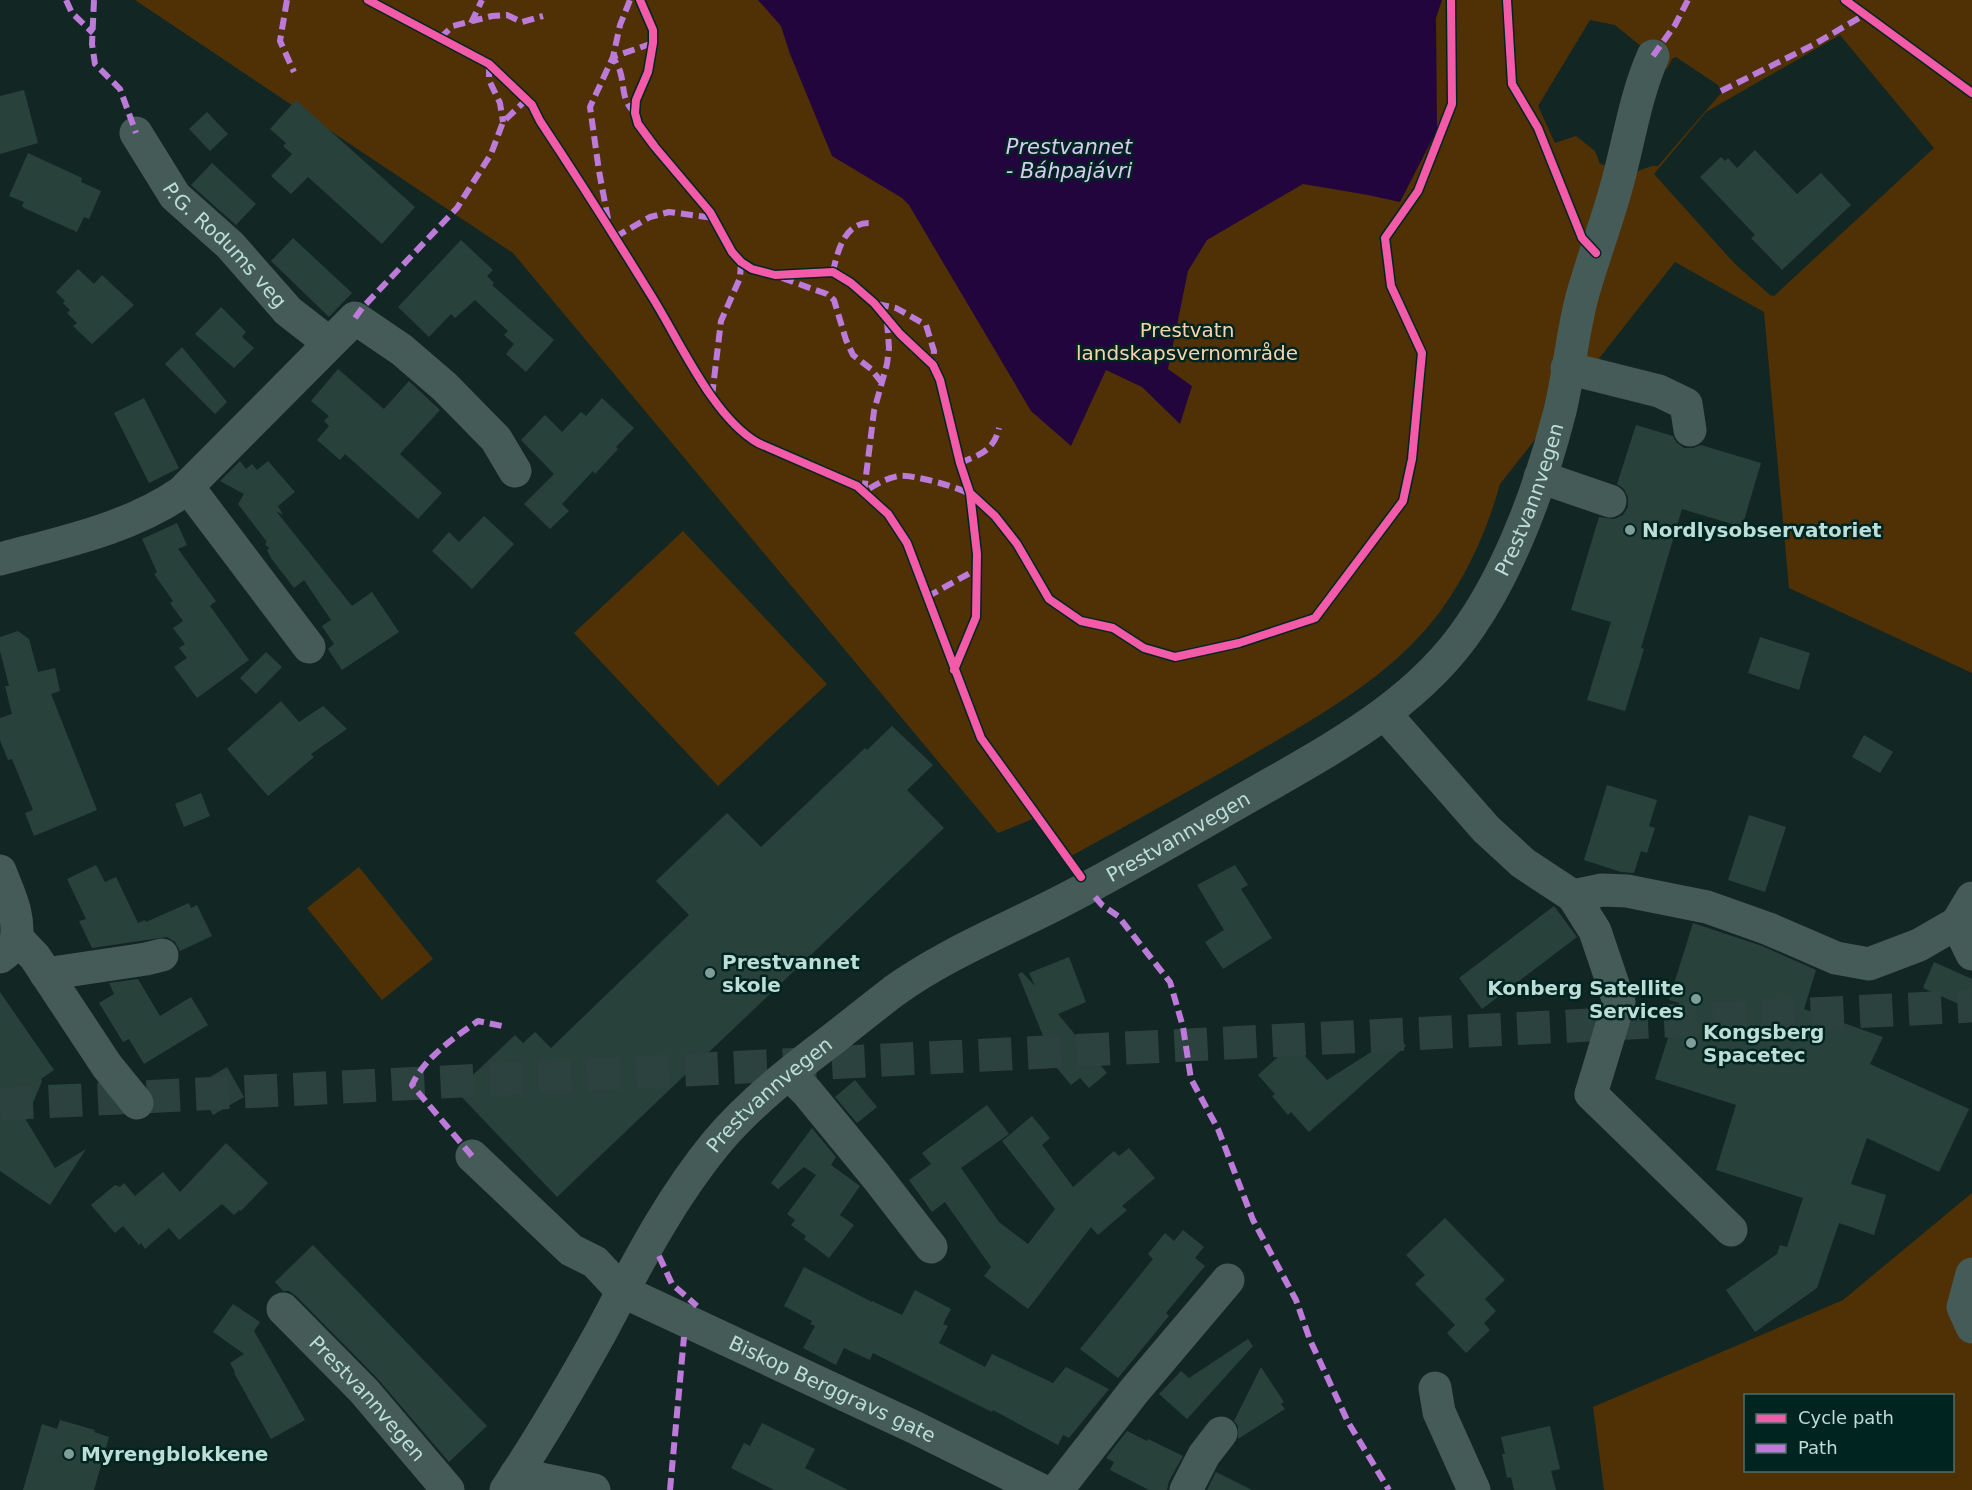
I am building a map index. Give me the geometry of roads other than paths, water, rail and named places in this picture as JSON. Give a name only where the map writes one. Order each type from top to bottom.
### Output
[{"type":"street","name":"Prestvannvegen","points":[[511,1482],[570,1386],[660,1221],[689,1178],[719,1140],[762,1097],[896,990],[955,953],[1097,883],[1359,733],[1424,681],[1449,655],[1471,626],[1503,572],[1540,477],[1561,408],[1579,312],[1613,202],[1638,93],[1653,56]]},
{"type":"street","name":"P.G. Rodums veg","points":[[136,133],[175,196],[230,244],[288,311],[329,343]]},
{"type":"street","points":[[0,559],[138,518],[160,507],[188,487],[355,318],[402,350],[445,387],[496,439],[515,471]]},
{"type":"street","points":[[1567,368],[1659,391],[1686,404],[1690,430]]},
{"type":"street","points":[[1540,477],[1610,501]]},
{"type":"street","points":[[188,487],[309,646]]},
{"type":"street","points":[[1385,714],[1486,828],[1522,862],[1573,896],[1595,931],[1619,1002],[1591,1094],[1731,1230]]},
{"type":"street","points":[[0,871],[13,903],[17,925],[8,947],[35,957],[107,1065],[137,1103]]},
{"type":"street","points":[[1573,896],[1602,890],[1627,891],[1707,907],[1769,928],[1836,958],[1869,964],[1919,945],[1964,910],[1972,954]]},
{"type":"street","points":[[46,975],[146,960],[162,955]]},
{"type":"street","points":[[789,1074],[807,1092],[876,1176],[931,1247]]},
{"type":"street","points":[[472,1156],[571,1250],[595,1262],[622,1291]]},
{"type":"street","points":[[1972,1274],[1964,1307],[1972,1327]]},
{"type":"street","points":[[1057,1490],[1135,1390],[1228,1280]]},
{"type":"street","name":"Biskop Berggravs gate","points":[[622,1291],[916,1428],[1041,1490]]},
{"type":"street","name":"Prestvannvegen","points":[[283,1309],[364,1391],[448,1490]]},
{"type":"street","points":[[1435,1388],[1439,1412],[1474,1490]]},
{"type":"street","points":[[1186,1490],[1204,1455],[1221,1433]]},
{"type":"street","points":[[511,1482],[594,1490]]},
{"type":"water","name":"Prestvannet - Báhpajávri","points":[[758,0],[1442,0],[1436,18],[1437,130],[1400,202],[1303,184],[1207,240],[1188,271],[1168,369],[1192,386],[1180,424],[1142,387],[1106,370],[1071,446],[1031,411],[909,205],[902,198],[832,156],[790,54],[781,26]]},
{"type":"tunnel","points":[[0,1104],[1972,1006]]},
{"type":"place","name":"Nordlysobservatoriet","points":[[1630,530]]},
{"type":"place","name":"Prestvannet skole","points":[[710,973]]},
{"type":"place","name":"Konberg Satellite Services","points":[[1696,999]]},
{"type":"place","name":"Kongsberg Spacetec","points":[[1691,1043]]},
{"type":"place","name":"Myrengblokkene","points":[[69,1454]]},
{"type":"park label","name":"Prestvatn landskapsvernområde","points":[[1187,342]]}]
